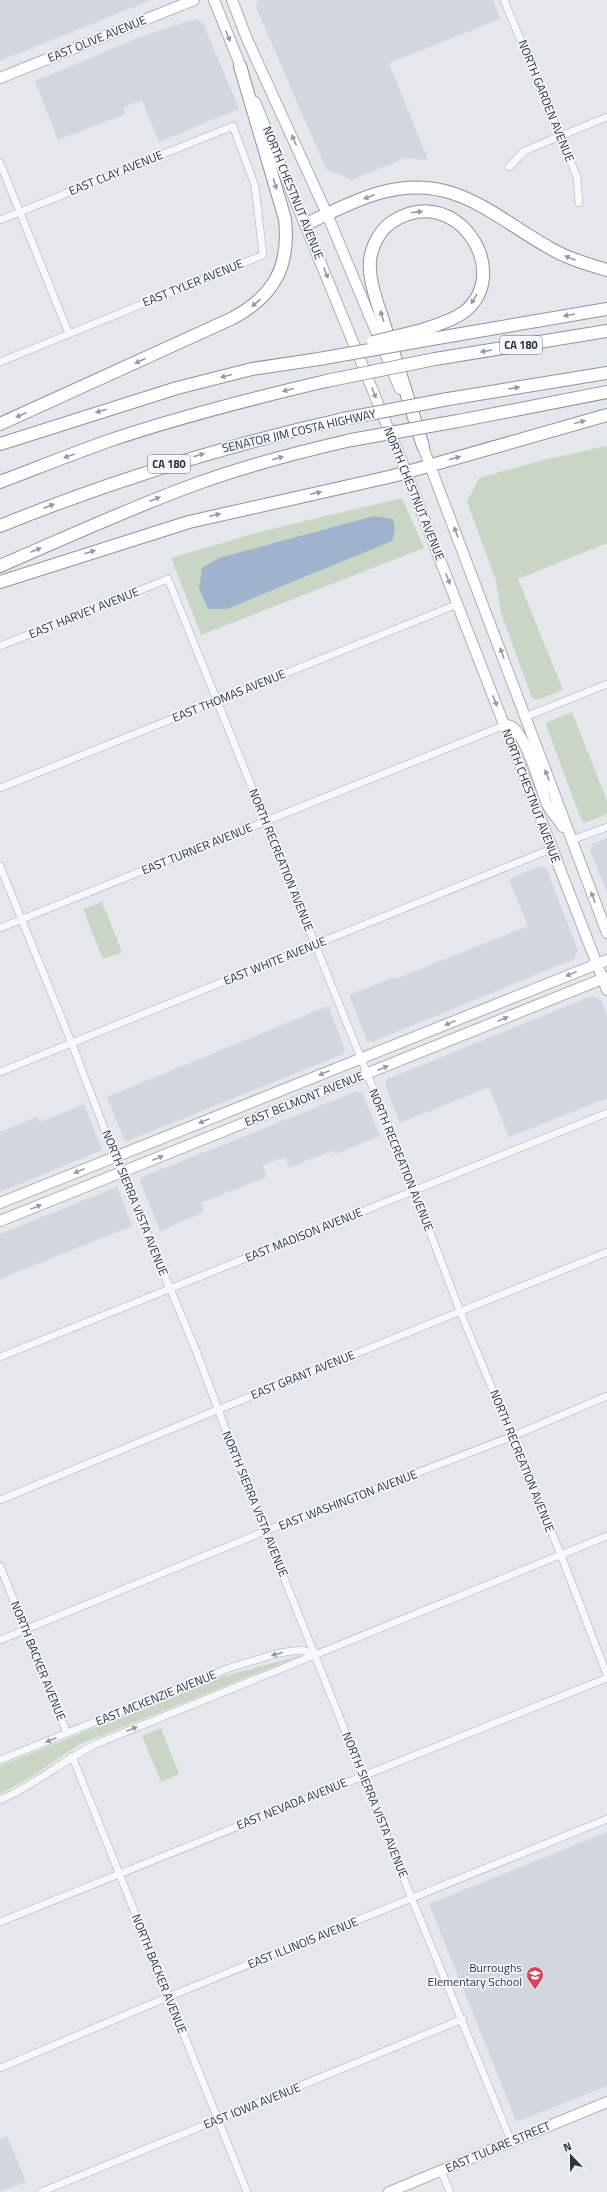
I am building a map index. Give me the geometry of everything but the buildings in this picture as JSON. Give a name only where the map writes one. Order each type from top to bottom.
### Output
[{"type":"highway","points":[[0,424],[233,318],[256,304],[273,285],[284,263],[287,240],[285,219],[240,66]]},
{"type":"highway","points":[[306,224],[368,197],[389,191],[410,188],[442,190],[471,199],[559,253],[607,270]]},
{"type":"highway","points":[[423,446],[378,303],[370,270],[372,250],[388,224],[403,215],[420,211],[447,216],[464,227],[474,239],[482,265],[479,290],[470,306],[455,318],[424,335]]},
{"type":"highway","points":[[0,444],[177,388],[252,369],[424,335],[607,309]]},
{"type":"highway","name":"CA 180","points":[[0,482],[111,440],[158,425],[210,410],[326,381],[435,359],[607,331]]},
{"type":"highway","name":"SENATOR JIM COSTA HIGHWAY","points":[[0,526],[111,483],[188,458],[260,438],[343,419],[448,399],[607,373]]},
{"type":"highway","points":[[0,566],[148,502],[258,463],[351,440],[607,392]]},
{"type":"highway","points":[[0,582],[189,522],[406,472],[607,415]]},
{"type":"main road","name":"EAST OLIVE AVENUE","points":[[0,78],[194,0]]},
{"type":"main road","name":"NORTH CHESTNUT AVENUE","points":[[214,0],[406,472],[551,849],[597,964],[605,978],[607,990]]},
{"type":"main road","name":"NORTH CHESTNUT AVENUE","points":[[232,0],[247,39],[327,214],[423,446],[607,933]]},
{"type":"main road","points":[[504,725],[509,725],[514,728],[522,737],[548,804],[572,840]]},
{"type":"main road","name":"EAST BELMONT AVENUE","points":[[0,1203],[607,960]]},
{"type":"main road","name":"EAST BELMONT AVENUE","points":[[0,1221],[605,978]]},
{"type":"main road","name":"EAST TULARE STREET","points":[[389,2192],[607,2102]]},
{"type":"street","name":"NORTH GARDEN AVENUE","points":[[504,0],[577,177],[579,203]]},
{"type":"street","points":[[509,166],[524,151],[607,117]]},
{"type":"street","name":"EAST CLAY AVENUE","points":[[0,220],[233,126]]},
{"type":"street","name":"EAST TYLER AVENUE","points":[[0,362],[263,255],[255,186],[233,126]]},
{"type":"street","points":[[0,163],[69,334]]},
{"type":"street","name":"EAST HARVEY AVENUE","points":[[0,646],[168,579]]},
{"type":"street","name":"NORTH RECREATION AVENUE","points":[[168,579],[414,1190],[460,1311],[561,1555],[607,1677]]},
{"type":"street","name":"EAST THOMAS AVENUE","points":[[0,788],[458,604]]},
{"type":"street","points":[[525,717],[607,684]]},
{"type":"street","name":"EAST TURNER AVENUE","points":[[0,928],[504,725]]},
{"type":"street","points":[[572,840],[607,827]]},
{"type":"street","name":"EAST WHITE AVENUE","points":[[0,1072],[551,849]]},
{"type":"street","name":"NORTH SIERRA VISTA AVENUE","points":[[0,866],[72,1044],[115,1157],[170,1288],[265,1532],[511,2141]]},
{"type":"street","name":"EAST MADISON AVENUE","points":[[0,1357],[607,1113]]},
{"type":"street","name":"EAST GRANT AVENUE","points":[[0,1500],[217,1410],[607,1252]]},
{"type":"street","name":"EAST WASHINGTON AVENUE","points":[[0,1640],[265,1532],[513,1436],[607,1396]]},
{"type":"street","name":"EAST MCKENZIE AVENUE","points":[[0,1800],[26,1787],[72,1756],[96,1744],[607,1536]]},
{"type":"street","name":"NORTH BACKER AVENUE","points":[[0,1566],[67,1733]]},
{"type":"street","name":"EAST MCKENZIE AVENUE","points":[[0,1760],[230,1668],[279,1653],[300,1650],[315,1654]]},
{"type":"street","name":"EAST NEVADA AVENUE","points":[[0,1922],[607,1677]]},
{"type":"street","name":"NORTH BACKER AVENUE","points":[[72,1756],[247,2192]]},
{"type":"street","name":"EAST ILLINOIS AVENUE","points":[[0,2068],[168,1997],[607,1819]]},
{"type":"street","name":"EAST IOWA AVENUE","points":[[41,2192],[463,2020]]},
{"type":"street","points":[[441,2171],[450,2192]]},
{"type":"shaded area","points":[[0,0],[151,0],[0,61]]},
{"type":"shaded area","points":[[258,0],[493,0],[500,19],[389,63],[428,160],[405,158],[352,180],[326,169],[256,7]]},
{"type":"shaded area","points":[[195,19],[203,23],[239,109],[159,142],[142,100],[123,108],[125,114],[58,140],[35,81],[143,36]]},
{"type":"shaded area","points":[[607,838],[607,892],[590,850],[592,844]]},
{"type":"shaded area","points":[[540,866],[546,868],[578,950],[574,959],[372,1042],[367,1040],[349,995],[394,977],[395,979],[528,926],[509,879]]},
{"type":"shaded area","points":[[592,996],[601,1000],[607,1015],[607,1098],[509,1137],[489,1087],[400,1123],[385,1084],[387,1079]]},
{"type":"shaded area","points":[[328,1006],[345,1049],[343,1054],[125,1142],[107,1097]]},
{"type":"shaded area","points":[[357,1091],[362,1093],[380,1136],[335,1154],[333,1150],[289,1168],[285,1157],[263,1165],[267,1177],[201,1203],[204,1212],[160,1231],[140,1181],[142,1177]]},
{"type":"shaded area","points":[[84,1104],[102,1150],[0,1192],[0,1132],[37,1117],[40,1122]]},
{"type":"shaded area","points":[[117,1187],[132,1226],[0,1279],[0,1234]]},
{"type":"shaded area","name":"Burroughs Elementary School","points":[[607,1832],[607,2086],[516,2121],[429,1904]]},
{"type":"shaded area","points":[[7,2136],[26,2182],[0,2192],[0,2139]]},
{"type":"green space","points":[[607,446],[607,543],[518,579],[563,690],[537,700],[532,698],[501,613],[496,581],[467,502],[479,478],[547,459]]},
{"type":"green space","points":[[402,498],[424,548],[201,635],[171,558],[263,531]]},
{"type":"green space","points":[[572,712],[607,801],[607,814],[585,823],[582,822],[546,725],[548,722]]},
{"type":"green space","points":[[102,902],[122,952],[103,959],[83,909]]},
{"type":"green space","points":[[302,1655],[78,1745],[31,1777],[0,1794],[0,1766],[221,1677]]},
{"type":"green space","points":[[161,1728],[179,1774],[161,1782],[142,1736]]},
{"type":"water","points":[[374,516],[393,519],[395,531],[392,541],[227,609],[208,609],[199,588],[202,568],[219,558]]},
{"type":"place","name":"Burroughs Elementary School","points":[[535,1990]]}]
